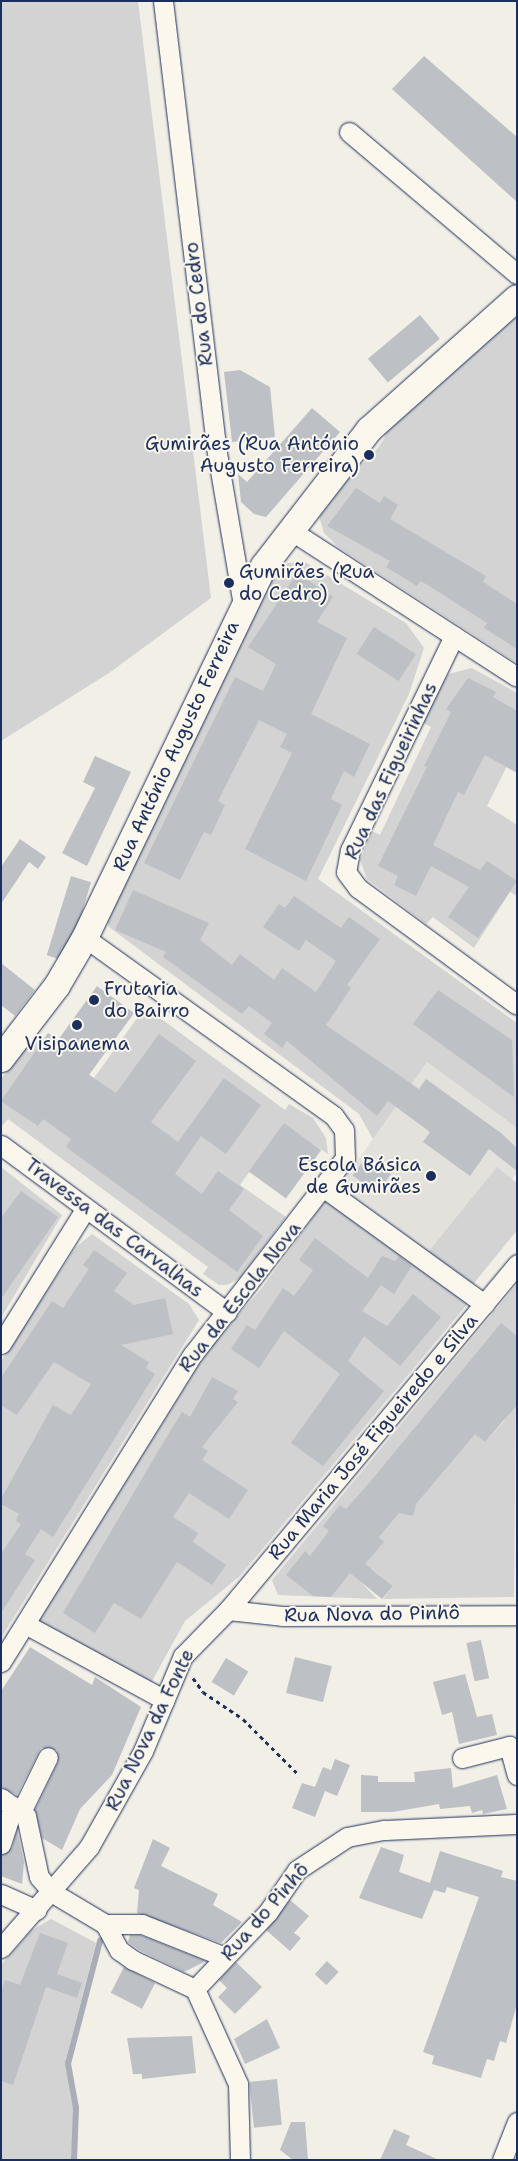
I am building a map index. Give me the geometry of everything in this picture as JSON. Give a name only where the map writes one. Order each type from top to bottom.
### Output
[{"type":"street","name":"Rua do Cedro","points":[[163,1],[216,447],[243,605]]},
{"type":"street","points":[[349,132],[517,274]]},
{"type":"street","name":"Rua António Augusto Ferreira","points":[[1,1059],[57,986],[85,938],[243,605],[290,530],[369,430],[517,298]]},
{"type":"street","points":[[290,530],[517,677]]},
{"type":"street","name":"Rua das Figueirinhas","points":[[454,636],[350,850],[346,872],[358,888],[517,1005]]},
{"type":"street","name":"Rua da Escola Nova","points":[[1,1662],[168,1392],[345,1158],[344,1130],[334,1116],[85,938]]},
{"type":"street","name":"Travessa das Carvalhas","points":[[1,1144],[227,1312]]},
{"type":"street","points":[[324,1188],[484,1304]]},
{"type":"street","points":[[1,1344],[86,1208]]},
{"type":"street","name":"Rua Maria José Figueiredo e Silva","points":[[228,1610],[517,1264]]},
{"type":"street","name":"Rua Nova do Pinhô","points":[[228,1610],[282,1616],[517,1615]]},
{"type":"street","name":"Rua Nova da Fonte","points":[[1,1948],[53,1893],[89,1847],[130,1777],[165,1700],[181,1659],[228,1610]]},
{"type":"street","points":[[25,1624],[165,1700]]},
{"type":"street","points":[[462,1758],[509,1746],[517,1775]]},
{"type":"street","points":[[1,1844],[12,1805],[48,1757]]},
{"type":"street","points":[[12,1805],[26,1816],[39,1877],[53,1893],[105,1924],[142,1924],[225,1957]]},
{"type":"street","name":"Rua do Pinhô","points":[[195,1989],[268,1912],[297,1870],[347,1837],[421,1827],[514,1829]]},
{"type":"street","points":[[1,1894],[37,1910]]},
{"type":"street","points":[[105,1924],[119,1950],[133,1960],[195,1989],[238,2084],[240,2160]]},
{"type":"street","points":[[502,2160],[516,2128]]},
{"type":"path","points":[[181,1659],[203,1692],[237,1713],[297,1773]]},
{"type":"shaded area","points":[[1,1],[138,1],[211,598],[109,673],[1,741]]},
{"type":"shaded area","points":[[517,310],[517,663],[338,547],[324,533],[319,516],[326,501],[377,449],[385,437],[383,430]]},
{"type":"shaded area","points":[[305,562],[406,623],[424,648],[409,694],[318,879],[517,1023],[517,1128],[427,1062],[373,1139],[359,1114],[109,927],[106,917],[275,572],[288,563]]},
{"type":"shaded area","points":[[472,668],[517,693],[517,746],[487,806],[517,825],[517,896],[510,892],[474,948],[433,917],[426,924],[367,879],[360,860],[372,831],[380,835],[431,727],[422,722],[448,674]]},
{"type":"shaded area","points":[[145,1007],[285,1110],[289,1104],[313,1118],[326,1138],[328,1154],[284,1124],[240,1185],[286,1217],[240,1278],[227,1285],[219,1285],[203,1274],[208,1267],[8,1119],[1,1127],[1,1079],[34,1037],[94,1078]]},
{"type":"shaded area","name":"Escola Básica de Gumirães","points":[[427,1062],[517,1128],[517,1173],[512,1179],[517,1183],[517,1230],[470,1288],[337,1190]]},
{"type":"shaded area","points":[[1,1167],[62,1215],[1,1318]]},
{"type":"shaded area","points":[[497,1167],[517,1183],[517,1230],[470,1288],[425,1256]]},
{"type":"shaded area","points":[[326,1200],[470,1301],[240,1576],[185,1621],[151,1683],[39,1621],[210,1347],[261,1289]]},
{"type":"shaded area","points":[[92,1234],[189,1304],[199,1320],[1,1638],[1,1361],[76,1247]]},
{"type":"shaded area","points":[[517,1284],[514,1597],[383,1599],[393,1586],[372,1569],[361,1582],[377,1599],[278,1595],[272,1580]],"holes":[[[491,1408],[505,1420],[485,1442],[472,1431]]]},
{"type":"shaded area","points":[[51,1919],[96,1943],[65,2063],[75,2111],[71,2160],[1,2160],[1,1965],[32,1930]]},
{"type":"building","points":[[424,56],[517,137],[517,202],[392,89]]},
{"type":"building","points":[[420,315],[440,339],[388,382],[368,359]]},
{"type":"building","points":[[240,370],[270,387],[275,437],[232,442],[224,372]]},
{"type":"building","points":[[312,408],[340,432],[266,517],[254,514],[241,502],[238,474],[247,482]]},
{"type":"building","points":[[356,488],[380,503],[384,496],[398,505],[390,519],[486,576],[483,582],[517,604],[517,649],[484,628],[487,623],[426,584],[420,581],[417,586],[386,567],[390,561],[327,526]]},
{"type":"building","points":[[297,573],[333,597],[317,622],[347,638],[311,714],[370,744],[354,777],[344,771],[331,799],[342,805],[306,881],[245,849],[292,753],[280,747],[287,734],[259,720],[218,801],[225,805],[211,835],[204,832],[180,880],[144,863],[235,677],[263,691],[276,664],[248,647]]},
{"type":"building","points":[[374,627],[416,654],[399,681],[357,654]]},
{"type":"building","points":[[468,678],[496,692],[493,697],[517,711],[517,773],[485,755],[464,795],[458,792],[433,845],[480,870],[487,861],[517,881],[478,938],[448,917],[469,887],[431,866],[416,896],[394,885],[398,876],[378,866],[427,767],[424,766],[451,712],[446,709]]},
{"type":"building","points":[[95,756],[131,772],[87,866],[62,853],[95,788],[83,782]]},
{"type":"building","points":[[20,839],[46,857],[38,869],[29,862],[1,904],[1,867]]},
{"type":"building","points":[[71,876],[91,882],[67,962],[47,955]]},
{"type":"building","points":[[133,890],[209,923],[200,940],[232,965],[240,954],[274,980],[282,968],[316,992],[336,961],[306,940],[299,951],[263,927],[279,904],[285,908],[294,896],[341,928],[349,917],[380,939],[347,985],[351,988],[326,1025],[419,1089],[426,1079],[501,1133],[517,1148],[517,1171],[489,1149],[470,1176],[423,1142],[430,1132],[388,1101],[377,1116],[287,1041],[282,1048],[264,1034],[272,1023],[249,1006],[242,1014],[163,957],[166,952],[115,930]]},
{"type":"building","points":[[1,963],[35,990],[15,1016],[1,1005]]},
{"type":"building","points":[[97,986],[134,1013],[89,1075],[116,1093],[159,1034],[196,1061],[151,1122],[178,1142],[224,1078],[261,1105],[226,1154],[201,1136],[175,1174],[202,1194],[218,1171],[244,1189],[229,1210],[263,1236],[237,1272],[66,1147],[71,1139],[43,1119],[38,1126],[1,1101],[48,1033],[58,1040]]},
{"type":"building","points":[[438,990],[512,1040],[514,1097],[413,1024]]},
{"type":"building","points":[[284,1123],[321,1150],[286,1199],[249,1172]]},
{"type":"building","points":[[367,1156],[391,1174],[377,1193],[353,1175]]},
{"type":"building","points":[[21,1191],[58,1217],[1,1299],[1,1218]]},
{"type":"building","points":[[315,1238],[368,1278],[382,1256],[395,1261],[399,1256],[412,1266],[394,1294],[381,1285],[362,1311],[387,1326],[413,1294],[441,1317],[400,1366],[364,1336],[348,1361],[384,1391],[323,1466],[291,1443],[340,1374],[284,1331],[259,1368],[231,1349],[247,1325],[255,1330],[283,1288],[294,1296],[313,1270],[299,1260]]},
{"type":"building","points":[[94,1250],[127,1273],[114,1291],[134,1305],[165,1298],[173,1334],[121,1345],[149,1362],[146,1368],[155,1374],[53,1537],[41,1529],[25,1554],[35,1560],[1,1613],[1,1554],[21,1524],[16,1521],[19,1514],[1,1504],[1,1499],[53,1405],[71,1415],[91,1384],[54,1362],[17,1415],[1,1405],[1,1378],[52,1301],[63,1308],[89,1269],[83,1265]]},
{"type":"building","points":[[501,1323],[517,1336],[517,1405],[485,1442],[475,1434],[416,1504],[413,1516],[399,1513],[379,1537],[384,1542],[365,1564],[393,1586],[382,1599],[350,1573],[331,1597],[313,1596],[286,1575],[305,1551],[310,1556],[329,1531],[323,1526],[340,1505],[346,1509],[370,1482]]},
{"type":"building","points":[[212,1377],[238,1391],[233,1399],[238,1402],[202,1447],[208,1451],[202,1460],[248,1490],[229,1519],[189,1493],[173,1517],[198,1533],[193,1542],[226,1565],[212,1585],[177,1562],[141,1619],[114,1603],[95,1633],[63,1613],[182,1412],[190,1417]]},
{"type":"building","points":[[481,1640],[489,1678],[474,1681],[466,1643]]},
{"type":"building","points":[[30,1647],[92,1685],[95,1677],[141,1707],[112,1775],[80,1809],[62,1850],[42,1838],[35,1810],[58,1762],[57,1750],[41,1748],[17,1795],[1,1787],[1,1691]]},
{"type":"building","points":[[295,1657],[332,1666],[323,1702],[286,1693]]},
{"type":"building","points":[[226,1658],[248,1671],[234,1695],[212,1682]]},
{"type":"building","points":[[465,1674],[477,1717],[492,1714],[497,1735],[459,1744],[452,1712],[442,1715],[433,1682]]},
{"type":"building","points":[[335,1759],[350,1765],[337,1796],[325,1791],[315,1817],[292,1808],[302,1783],[315,1787],[323,1767],[331,1770]]},
{"type":"building","points":[[451,1768],[453,1788],[497,1775],[507,1809],[483,1814],[482,1810],[472,1813],[470,1806],[440,1809],[439,1804],[393,1812],[361,1812],[361,1775],[378,1776],[378,1782],[415,1782],[414,1772]]},
{"type":"building","points":[[17,1830],[24,1862],[22,1884],[1,1876],[1,1855],[12,1848]]},
{"type":"building","points":[[153,1839],[170,1848],[161,1866],[218,1894],[213,1905],[242,1922],[221,1943],[137,1913],[139,1890],[134,1888]]},
{"type":"building","points":[[381,1847],[404,1855],[399,1872],[430,1883],[440,1851],[503,1871],[501,1877],[517,1881],[517,2004],[506,2043],[500,2041],[494,2061],[487,2059],[481,2078],[432,2064],[434,2056],[423,2052],[479,1897],[447,1887],[445,1893],[434,1890],[422,1919],[359,1898]]},
{"type":"building","points":[[290,1900],[309,1916],[294,1933],[301,1938],[290,1951],[266,1930]]},
{"type":"building","points":[[40,1933],[68,1943],[57,1974],[82,1983],[77,1998],[46,1987],[13,2085],[1,2081],[1,1993],[5,1980],[20,1985]]},
{"type":"building","points":[[130,1935],[140,1935],[206,1961],[184,1972],[139,1950],[128,1942]]},
{"type":"building","points":[[327,1961],[339,1972],[326,1985],[315,1974]]},
{"type":"building","points":[[236,1962],[262,1987],[235,2014],[218,1997],[227,1988],[219,1980]]},
{"type":"building","points":[[124,1967],[155,1983],[142,2009],[111,1993]]},
{"type":"building","points":[[267,2019],[280,2048],[245,2064],[234,2039]]},
{"type":"building","points":[[192,2036],[196,2073],[142,2079],[142,2074],[133,2074],[127,2038]]},
{"type":"building","points":[[277,2079],[282,2125],[254,2128],[249,2082]]},
{"type":"building","points":[[291,2122],[305,2122],[308,2160],[293,2160],[280,2150]]},
{"type":"building","points":[[394,2129],[410,2136],[406,2145],[439,2160],[380,2160]]},
{"type":"waterway","points":[[74,2160],[76,2108],[68,2064],[100,1941]]},
{"type":"place","name":"Gumirães (Rua António Augusto Ferreira)","points":[[369,455]]},
{"type":"place","name":"Gumirães (Rua do Cedro)","points":[[229,583]]},
{"type":"place","name":"Frutaria do Bairro","points":[[94,1000]]},
{"type":"place","name":"Visipanema","points":[[77,1025]]},
{"type":"place","name":"Escola Básica de Gumirães","points":[[431,1176]]}]
